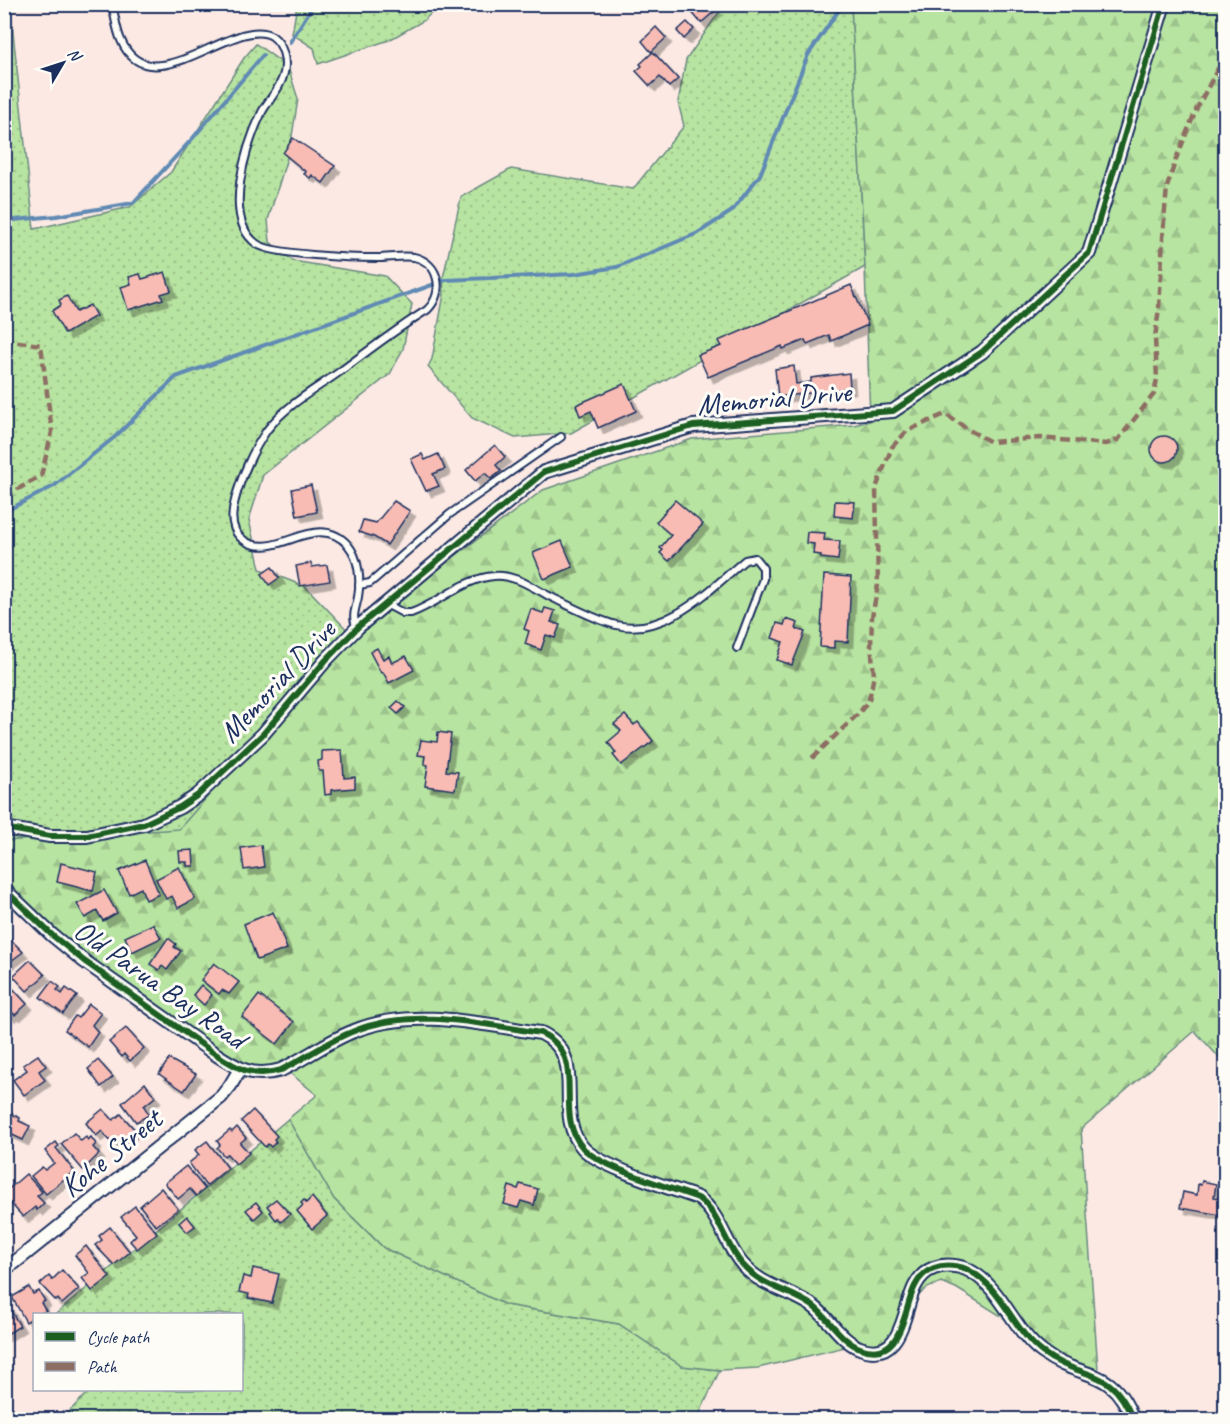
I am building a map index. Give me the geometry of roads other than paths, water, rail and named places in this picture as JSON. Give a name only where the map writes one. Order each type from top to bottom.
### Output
[{"type":"street","name":"Memorial Drive","points":[[4,828],[50,836],[87,836],[126,829],[163,817],[198,795],[262,734],[358,627],[543,472],[693,426],[893,411],[982,352],[1089,253],[1164,4]]},
{"type":"street","name":"Old Parua Bay Road","points":[[4,889],[52,935],[84,961],[211,1051],[251,1073],[271,1073],[296,1063],[339,1037],[376,1023],[394,1020],[458,1020],[541,1033],[558,1044],[564,1053],[568,1065],[570,1123],[573,1133],[585,1150],[610,1165],[698,1198],[716,1216],[733,1251],[752,1274],[764,1283],[800,1297],[854,1344],[871,1350],[880,1350],[888,1345],[900,1333],[914,1287],[919,1279],[936,1267],[947,1265],[963,1268],[983,1281],[1025,1336],[1042,1351],[1059,1362],[1105,1380],[1113,1386],[1126,1402],[1132,1419]]},
{"type":"street","name":"Kohe Street","points":[[4,1269],[221,1097],[240,1069]]},
{"type":"lane","points":[[112,4],[118,33],[126,49],[134,57],[148,63],[160,64],[182,60],[246,33],[267,34],[279,44],[285,58],[284,74],[253,133],[241,183],[240,216],[244,229],[252,239],[265,248],[297,253],[361,258],[415,257],[424,261],[436,275],[437,295],[427,310],[300,400],[267,430],[243,479],[234,505],[232,519],[234,526],[240,537],[251,544],[273,544],[319,532],[331,534],[346,543],[354,555],[359,585],[354,618],[358,627]]},
{"type":"lane","points":[[359,585],[370,583],[450,514],[561,437]]},
{"type":"lane","points":[[386,603],[403,613],[411,613],[478,580],[502,576],[522,582],[604,621],[624,626],[643,626],[668,618],[685,608],[745,560],[755,558],[764,568],[764,579],[737,648]]},
{"type":"waterway","points":[[290,42],[314,4]]},
{"type":"waterway","points":[[4,512],[54,486],[116,436],[176,377],[446,280],[574,274],[617,267],[698,233],[732,211],[760,175],[808,55],[843,4]]},
{"type":"waterway","points":[[4,221],[56,216],[133,203],[193,138],[263,55]]}]
